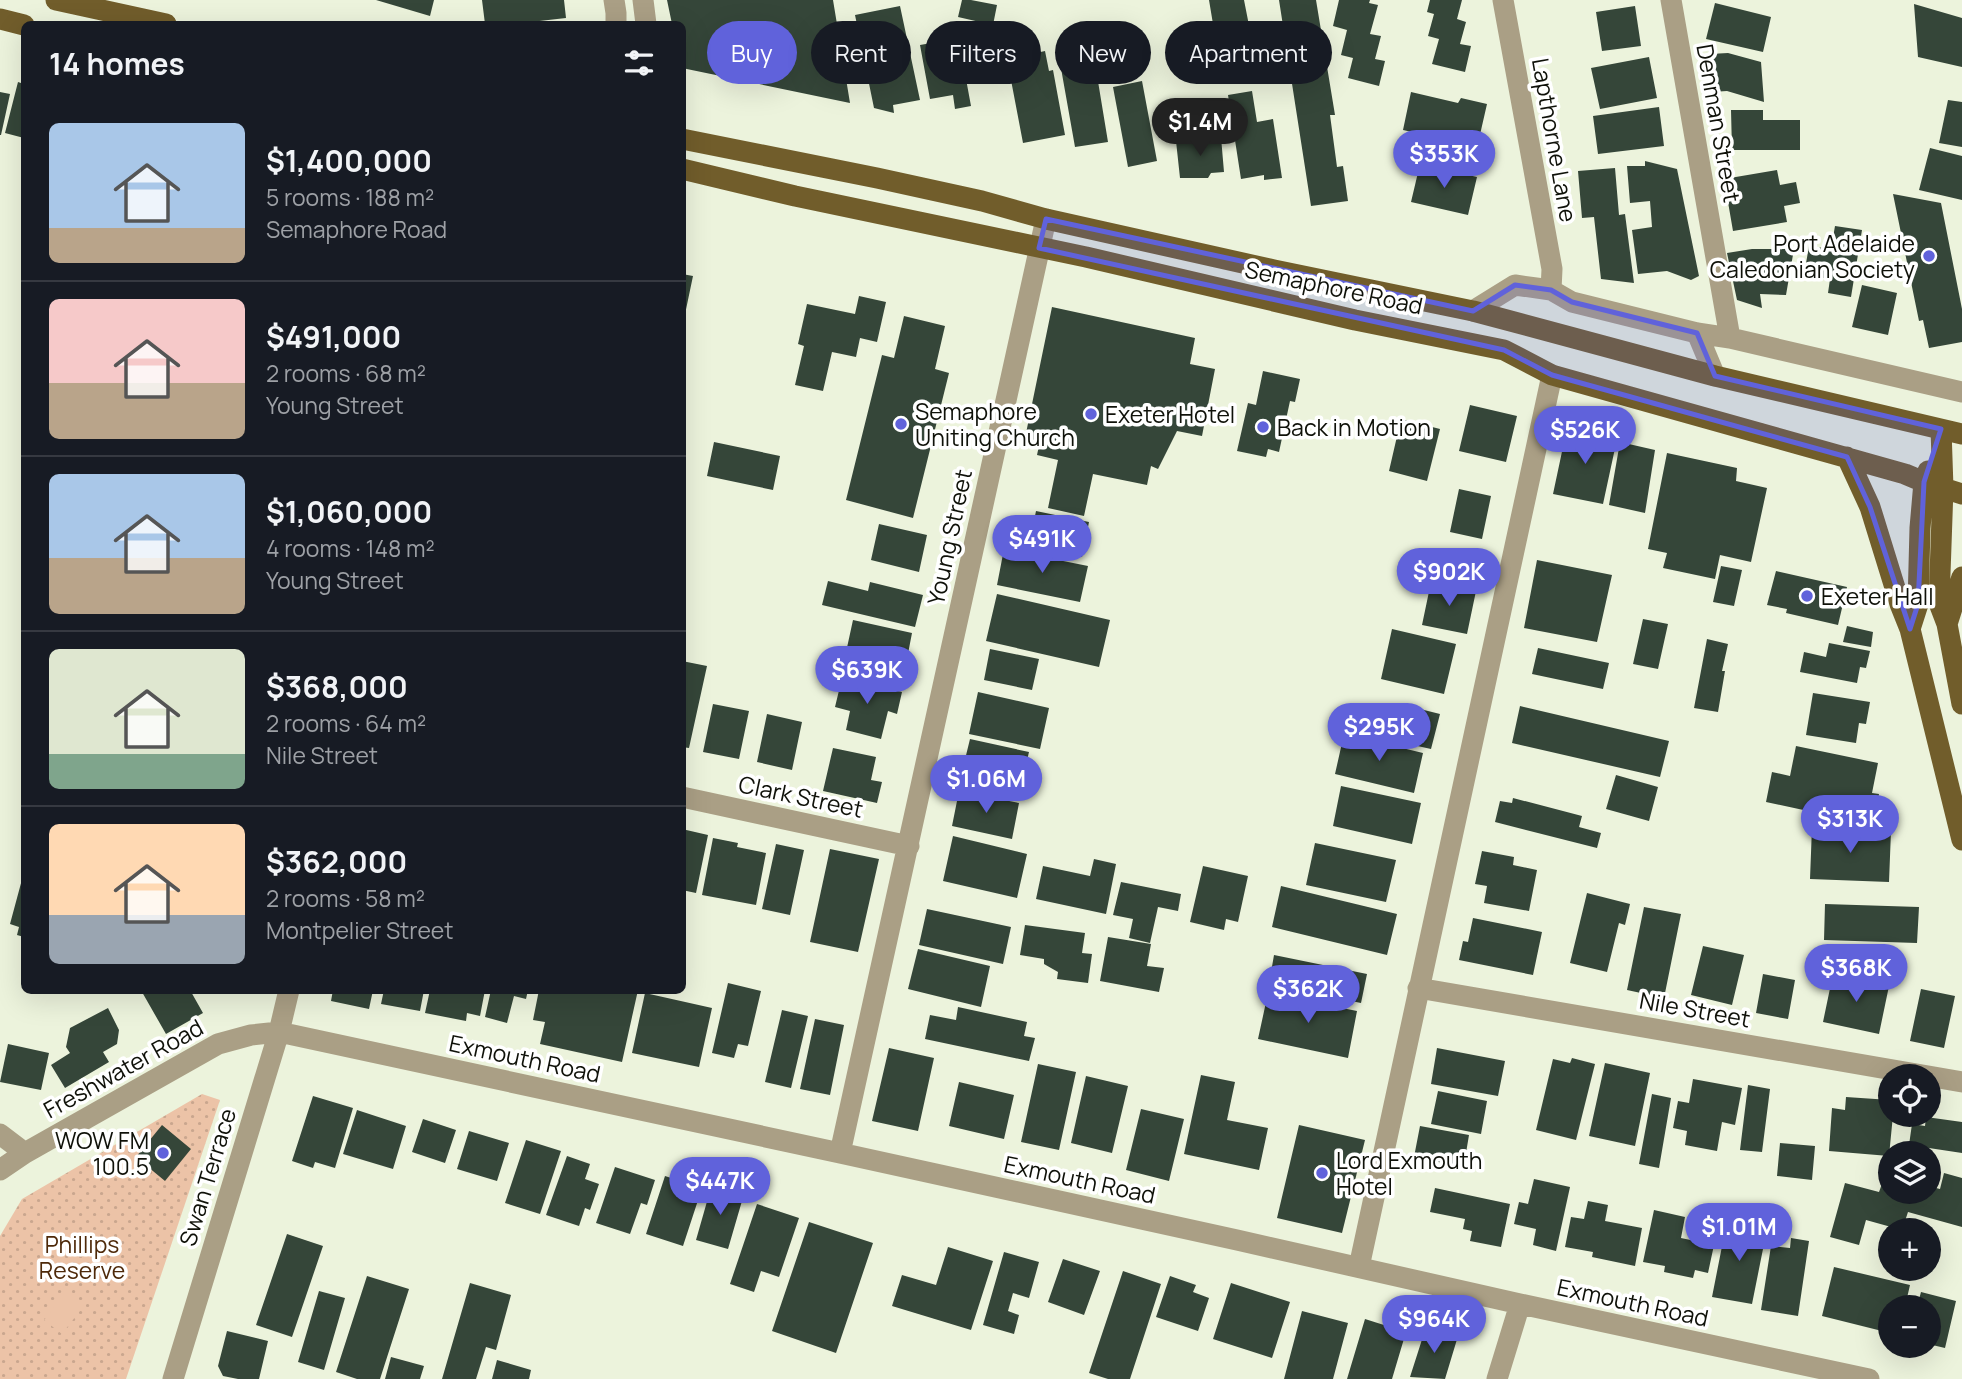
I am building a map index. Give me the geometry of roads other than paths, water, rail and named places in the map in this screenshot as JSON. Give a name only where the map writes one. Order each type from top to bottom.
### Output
[{"type":"main road","points":[[56,0],[152,21]]},
{"type":"main road","points":[[0,19],[21,24]]},
{"type":"main road","name":"Semaphore Road","points":[[686,140],[877,178],[982,201],[1046,219],[1473,311],[1714,376],[1952,431]]},
{"type":"main road","name":"Semaphore Road","points":[[686,170],[795,196],[1086,257],[1355,320],[1504,350],[1552,375],[1847,457],[1943,488]]},
{"type":"main road","points":[[1952,431],[1943,488],[1939,603],[1947,624],[1962,704]]},
{"type":"main road","points":[[1847,457],[1870,507],[1910,629],[1962,840]]},
{"type":"main road","points":[[1910,629],[1918,604],[1920,528],[1943,488]]},
{"type":"main road","points":[[1947,624],[1962,578]]},
{"type":"street","points":[[614,0],[616,21]]},
{"type":"street","points":[[643,0],[646,21]]},
{"type":"street","name":"Lapthorne Lane","points":[[1503,0],[1552,269],[1551,290]]},
{"type":"street","name":"Denman Street","points":[[1671,0],[1730,338]]},
{"type":"street","name":"Young Street","points":[[840,1153],[1046,219]]},
{"type":"street","points":[[1473,311],[1515,285],[1551,290],[1572,302],[1962,392]]},
{"type":"street","points":[[1698,333],[1714,376]]},
{"type":"street","points":[[1359,1267],[1552,375]]},
{"type":"street","name":"Clark Street","points":[[686,798],[909,846]]},
{"type":"street","name":"Nile Street","points":[[1418,988],[1962,1082]]},
{"type":"street","name":"Swan Terrace","points":[[173,1379],[279,1032],[288,994]]},
{"type":"street","name":"Exmouth Road","points":[[279,1032],[1869,1379]]},
{"type":"street","name":"Freshwater Road","points":[[0,1170],[25,1153],[218,1044],[251,1035],[279,1032]]},
{"type":"street","points":[[0,1134],[25,1153]]},
{"type":"street","points":[[1497,1379],[1520,1304]]},
{"type":"place","name":"Port Adelaide Caledonian Society","points":[[1929,256]]},
{"type":"place","name":"Exeter Hotel","points":[[1091,414]]},
{"type":"place","name":"Semaphore Uniting Church","points":[[901,424]]},
{"type":"place","name":"Back in Motion","points":[[1263,427]]},
{"type":"place","name":"Exeter Hall","points":[[1807,596]]},
{"type":"place","name":"WOW FM 100.5","points":[[163,1153]]},
{"type":"place","name":"Lord Exmouth Hotel","points":[[1322,1173]]},
{"type":"park label","name":"Phillips Reserve","points":[[82,1257]]}]
